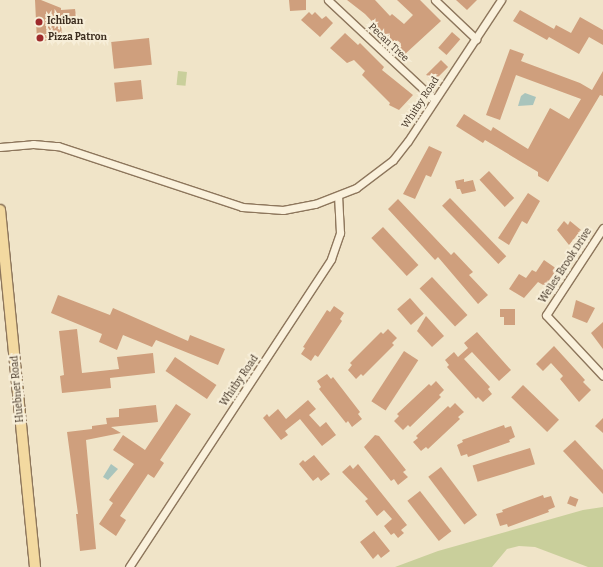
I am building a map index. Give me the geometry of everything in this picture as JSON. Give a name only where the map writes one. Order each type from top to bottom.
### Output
[{"type":"main road","name":"Huebner Road","points":[[0,210],[35,567]]},
{"type":"street","name":"Pecan Tree","points":[[328,0],[435,100]]},
{"type":"street","points":[[435,0],[476,39]]},
{"type":"street","name":"Whitby Road","points":[[0,147],[33,144],[58,146],[242,207],[282,210],[338,196],[371,179],[393,160],[435,100],[501,0]]},
{"type":"street","name":"Whitby Road","points":[[129,567],[331,259],[340,233],[341,211],[338,196]]},
{"type":"street","name":"Welles Brook Drive","points":[[603,228],[546,315],[603,376]]},
{"type":"green space","points":[[178,71],[187,72],[185,86],[177,85]]},
{"type":"green space","points":[[603,507],[603,567],[588,567],[535,547],[519,546],[507,549],[492,567],[395,567],[438,551],[583,510]]},
{"type":"water","points":[[525,93],[536,97],[533,105],[518,106],[521,96]]},
{"type":"water","points":[[111,464],[118,469],[108,480],[103,477]]},
{"type":"building","points":[[35,0],[41,0],[61,8],[61,10],[75,9],[76,16],[61,17],[62,40],[37,41]]},
{"type":"building","points":[[289,0],[306,0],[306,10],[290,11]]},
{"type":"building","points":[[347,0],[375,0],[390,16],[392,14],[404,24],[413,15],[397,0],[420,0],[441,21],[404,55],[387,40],[388,38],[365,14]]},
{"type":"building","points":[[456,0],[477,0],[467,10]]},
{"type":"building","points":[[520,10],[554,29],[556,25],[571,33],[580,17],[603,30],[603,45],[589,37],[579,54],[549,37],[547,40],[513,21]]},
{"type":"building","points":[[309,12],[312,15],[315,12],[322,19],[326,16],[333,23],[320,37],[301,20]]},
{"type":"building","points":[[452,32],[460,39],[447,55],[438,48]]},
{"type":"building","points":[[345,33],[358,45],[360,43],[384,67],[382,70],[413,95],[399,110],[389,105],[390,103],[362,75],[365,71],[354,60],[347,63],[330,48]]},
{"type":"building","points":[[149,38],[152,65],[114,69],[111,42]]},
{"type":"building","points":[[510,49],[524,54],[521,61],[580,83],[592,90],[603,71],[603,96],[600,95],[548,182],[538,176],[538,172],[485,140],[483,143],[456,126],[464,114],[491,131],[493,127],[528,149],[550,108],[569,119],[581,99],[516,75],[500,120],[486,115]]},
{"type":"building","points":[[441,60],[448,67],[433,82],[426,75]]},
{"type":"building","points":[[141,80],[143,99],[116,102],[114,83]]},
{"type":"building","points":[[429,146],[442,152],[431,177],[426,175],[415,199],[403,194]]},
{"type":"building","points":[[489,171],[514,198],[505,207],[479,180]]},
{"type":"building","points":[[464,179],[464,182],[473,180],[476,191],[462,194],[460,189],[457,189],[455,181]]},
{"type":"building","points":[[528,193],[540,201],[527,224],[522,221],[509,245],[498,238]]},
{"type":"building","points":[[450,198],[506,256],[498,264],[442,206]]},
{"type":"building","points":[[398,199],[451,255],[454,252],[473,272],[469,275],[488,295],[478,304],[438,257],[435,260],[388,209]]},
{"type":"building","points":[[564,221],[568,225],[570,221],[581,230],[569,245],[557,230]]},
{"type":"building","points":[[383,227],[418,265],[407,276],[371,238]]},
{"type":"building","points":[[544,260],[557,269],[545,286],[538,282],[524,298],[509,289],[519,274],[526,278],[532,270],[536,272]]},
{"type":"building","points":[[432,277],[467,315],[455,327],[420,289]]},
{"type":"building","points":[[58,295],[110,315],[113,308],[188,341],[190,335],[225,349],[218,365],[156,340],[152,347],[123,335],[117,350],[99,342],[102,334],[51,313]]},
{"type":"building","points":[[410,298],[424,314],[411,325],[397,309]]},
{"type":"building","points":[[576,300],[595,308],[587,323],[572,317]]},
{"type":"building","points":[[334,306],[344,313],[340,319],[342,321],[318,357],[315,355],[311,361],[301,354],[305,348],[303,347],[327,310],[330,312]]},
{"type":"building","points":[[500,309],[515,309],[515,325],[504,325],[504,317],[500,317]]},
{"type":"building","points":[[426,316],[444,336],[432,347],[417,331]]},
{"type":"building","points":[[603,322],[603,349],[591,333]]},
{"type":"building","points":[[77,329],[82,373],[119,369],[117,357],[153,353],[155,373],[110,378],[111,388],[62,393],[60,376],[64,375],[59,331]]},
{"type":"building","points":[[388,329],[397,338],[392,343],[394,345],[363,376],[361,374],[356,379],[348,370],[352,365],[350,363],[381,332],[383,334]]},
{"type":"building","points":[[477,332],[511,370],[499,381],[472,352],[464,359],[490,387],[488,389],[492,394],[483,402],[478,397],[476,399],[447,367],[449,365],[445,360],[454,352],[458,357],[468,348],[464,343]]},
{"type":"building","points":[[554,346],[585,380],[583,382],[591,390],[579,402],[560,379],[563,376],[551,363],[543,371],[536,364]]},
{"type":"building","points":[[404,351],[418,360],[386,411],[371,401]]},
{"type":"building","points":[[175,357],[216,385],[207,399],[165,371]]},
{"type":"building","points":[[327,374],[331,379],[333,377],[360,412],[358,414],[362,419],[352,427],[348,421],[346,423],[319,389],[321,387],[317,381]]},
{"type":"building","points":[[436,381],[444,390],[439,395],[441,397],[410,427],[408,425],[403,430],[394,421],[399,416],[397,414],[429,384],[431,386]]},
{"type":"building","points":[[523,385],[559,420],[547,432],[511,397]]},
{"type":"building","points":[[308,400],[316,409],[309,415],[320,427],[326,422],[336,435],[322,446],[300,419],[285,431],[288,435],[281,440],[263,418],[267,414],[269,417],[278,409],[286,419]]},
{"type":"building","points":[[455,403],[464,412],[458,417],[460,419],[428,449],[426,447],[421,451],[413,442],[418,438],[416,436],[448,406],[450,408]]},
{"type":"building","points":[[176,404],[191,414],[160,460],[164,463],[154,478],[148,474],[120,516],[126,520],[116,536],[99,524],[113,503],[109,500],[134,464],[113,450],[123,435],[145,450]]},
{"type":"building","points":[[156,405],[158,422],[111,427],[121,433],[86,440],[96,549],[80,551],[76,514],[78,514],[67,432],[92,429],[92,426],[107,424],[106,418],[119,417],[119,409]]},
{"type":"building","points":[[603,418],[603,433],[595,426]]},
{"type":"building","points":[[504,425],[505,428],[511,426],[515,437],[509,440],[510,442],[468,457],[467,454],[461,456],[457,445],[463,442],[462,440]]},
{"type":"building","points":[[375,435],[379,436],[406,470],[403,472],[408,477],[398,485],[394,479],[391,481],[364,447]]},
{"type":"building","points":[[575,440],[603,470],[603,494],[563,451]]},
{"type":"building","points":[[530,448],[535,464],[478,482],[473,466]]},
{"type":"building","points":[[314,455],[330,474],[321,481],[318,477],[313,481],[299,464],[303,460],[305,462]]},
{"type":"building","points":[[358,464],[407,525],[401,530],[404,533],[398,538],[394,533],[391,535],[384,526],[392,519],[384,510],[377,516],[365,501],[368,499],[342,472],[350,465],[353,469]]},
{"type":"building","points":[[441,467],[477,515],[464,525],[428,477]]},
{"type":"building","points":[[420,491],[451,531],[439,541],[407,501]]},
{"type":"building","points":[[543,495],[544,498],[551,496],[555,507],[548,510],[549,512],[508,527],[507,524],[500,526],[496,514],[503,512],[502,510]]},
{"type":"building","points":[[570,496],[578,499],[576,507],[567,503]]},
{"type":"building","points":[[374,531],[390,551],[381,558],[378,554],[373,559],[360,542]]},
{"type":"place","name":"Ichiban","points":[[39,22]]},
{"type":"place","name":"Pizza Patron","points":[[40,38]]}]
